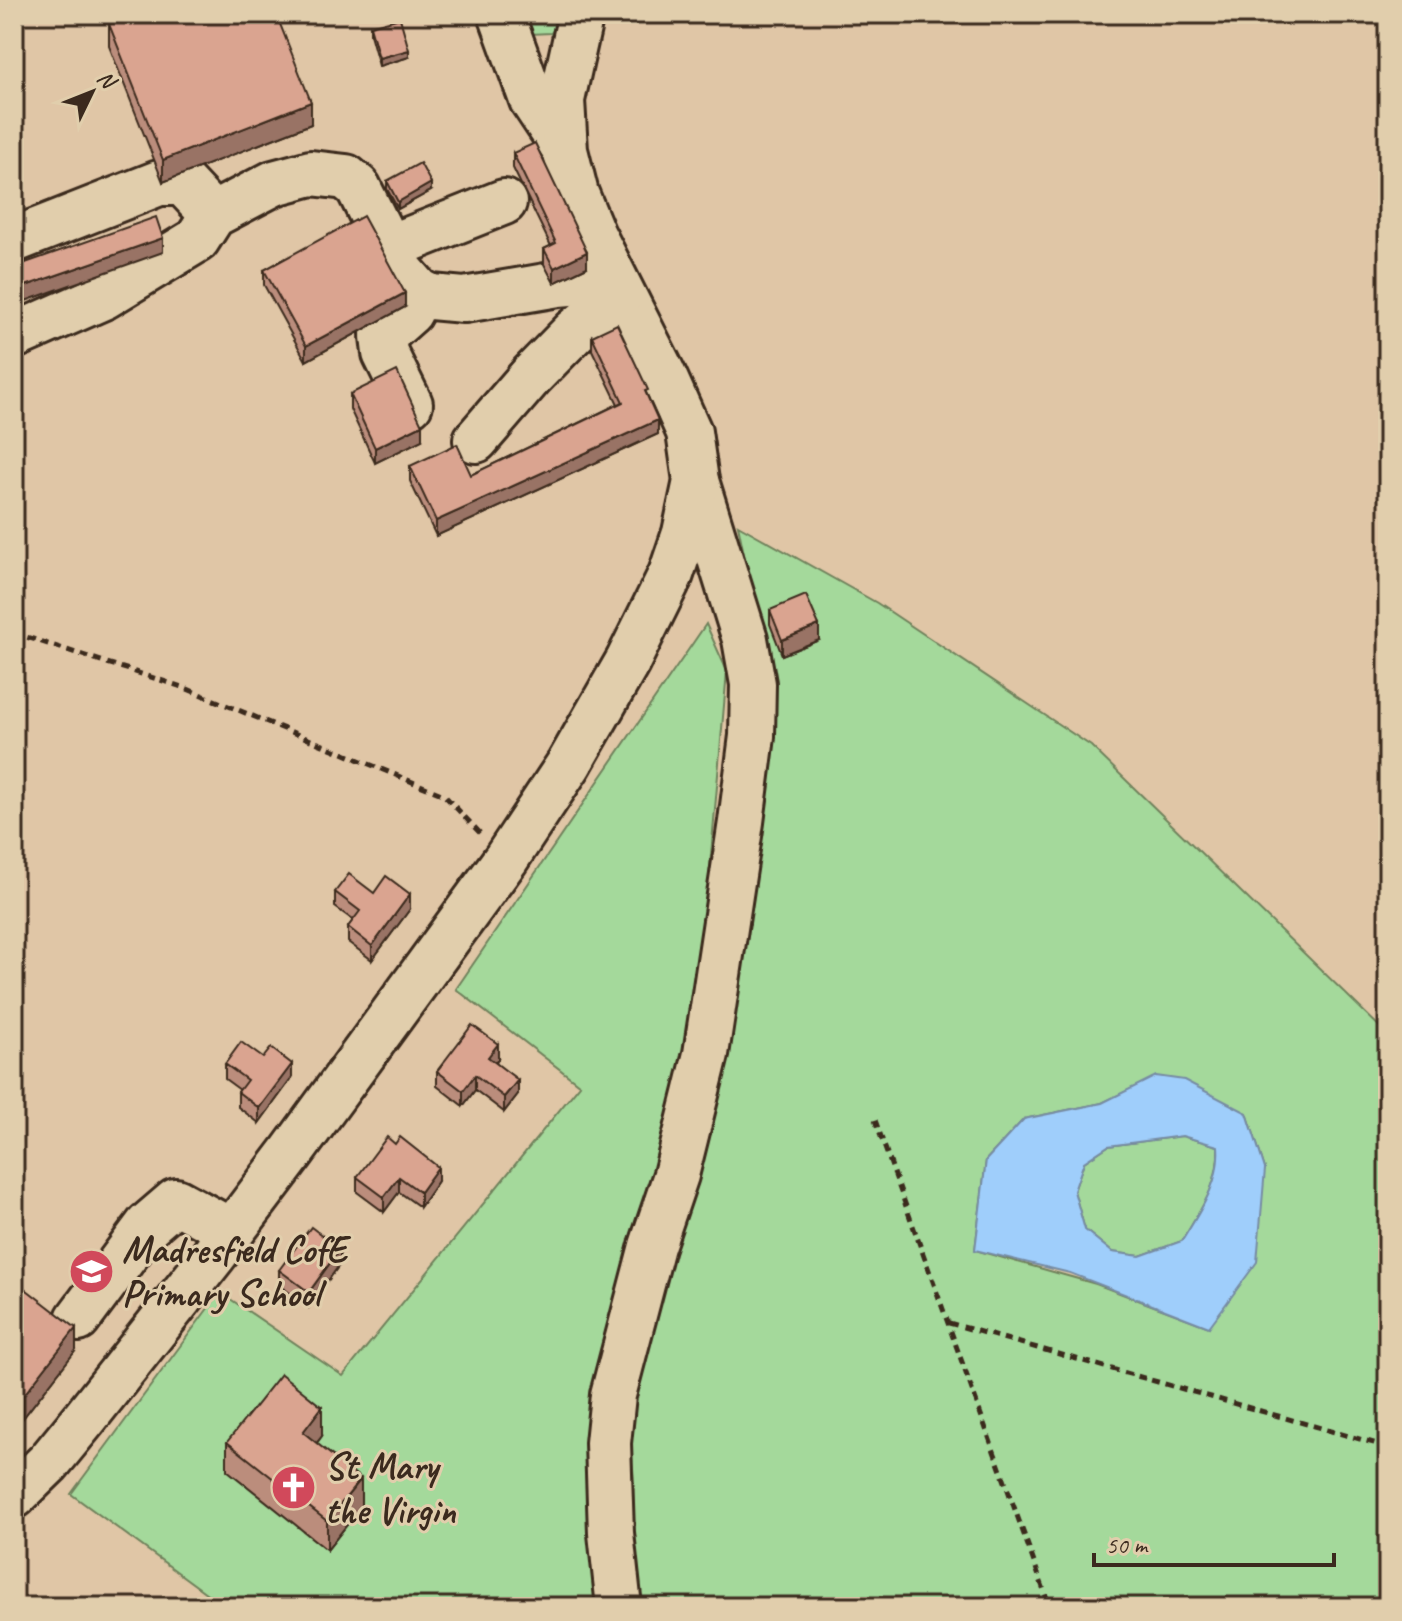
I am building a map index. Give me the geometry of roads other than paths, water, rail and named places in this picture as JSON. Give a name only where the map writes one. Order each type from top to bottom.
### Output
[{"type":"street","points":[[501,14],[532,100],[565,150]]},
{"type":"street","points":[[581,14],[562,100],[565,150],[576,194],[689,432],[696,481],[745,639],[753,684],[752,736],[706,1054],[676,1175],[652,1246],[613,1395],[608,1443],[611,1533],[619,1607]]},
{"type":"street","points":[[14,336],[105,296],[197,240],[213,215],[274,183],[311,173],[346,177],[358,187],[398,267],[419,291],[431,297],[464,300],[558,284],[618,286]]},
{"type":"street","points":[[14,240],[159,183],[183,183],[213,215]]},
{"type":"street","points":[[388,248],[504,202]]},
{"type":"street","points":[[476,440],[532,375],[618,286]]},
{"type":"street","points":[[410,404],[385,353],[383,336],[410,312],[419,291]]},
{"type":"street","points":[[14,1496],[67,1440],[231,1231],[506,859],[569,764],[628,661],[671,574],[685,533],[696,481]]},
{"type":"street","points":[[78,1319],[148,1225],[176,1201],[231,1231]]},
{"type":"water","points":[[1156,1076],[1184,1080],[1247,1113],[1265,1169],[1257,1262],[1209,1327],[1070,1273],[975,1250],[986,1160],[1024,1119],[1102,1103]],"holes":[[[1182,1136],[1218,1146],[1213,1184],[1182,1241],[1140,1256],[1112,1252],[1085,1230],[1074,1191],[1084,1162],[1108,1146]]]},
{"type":"place","name":"Madresfield CofE Primary School","points":[[91,1271]]},
{"type":"place","name":"St Mary the Virgin","points":[[294,1488]]}]
